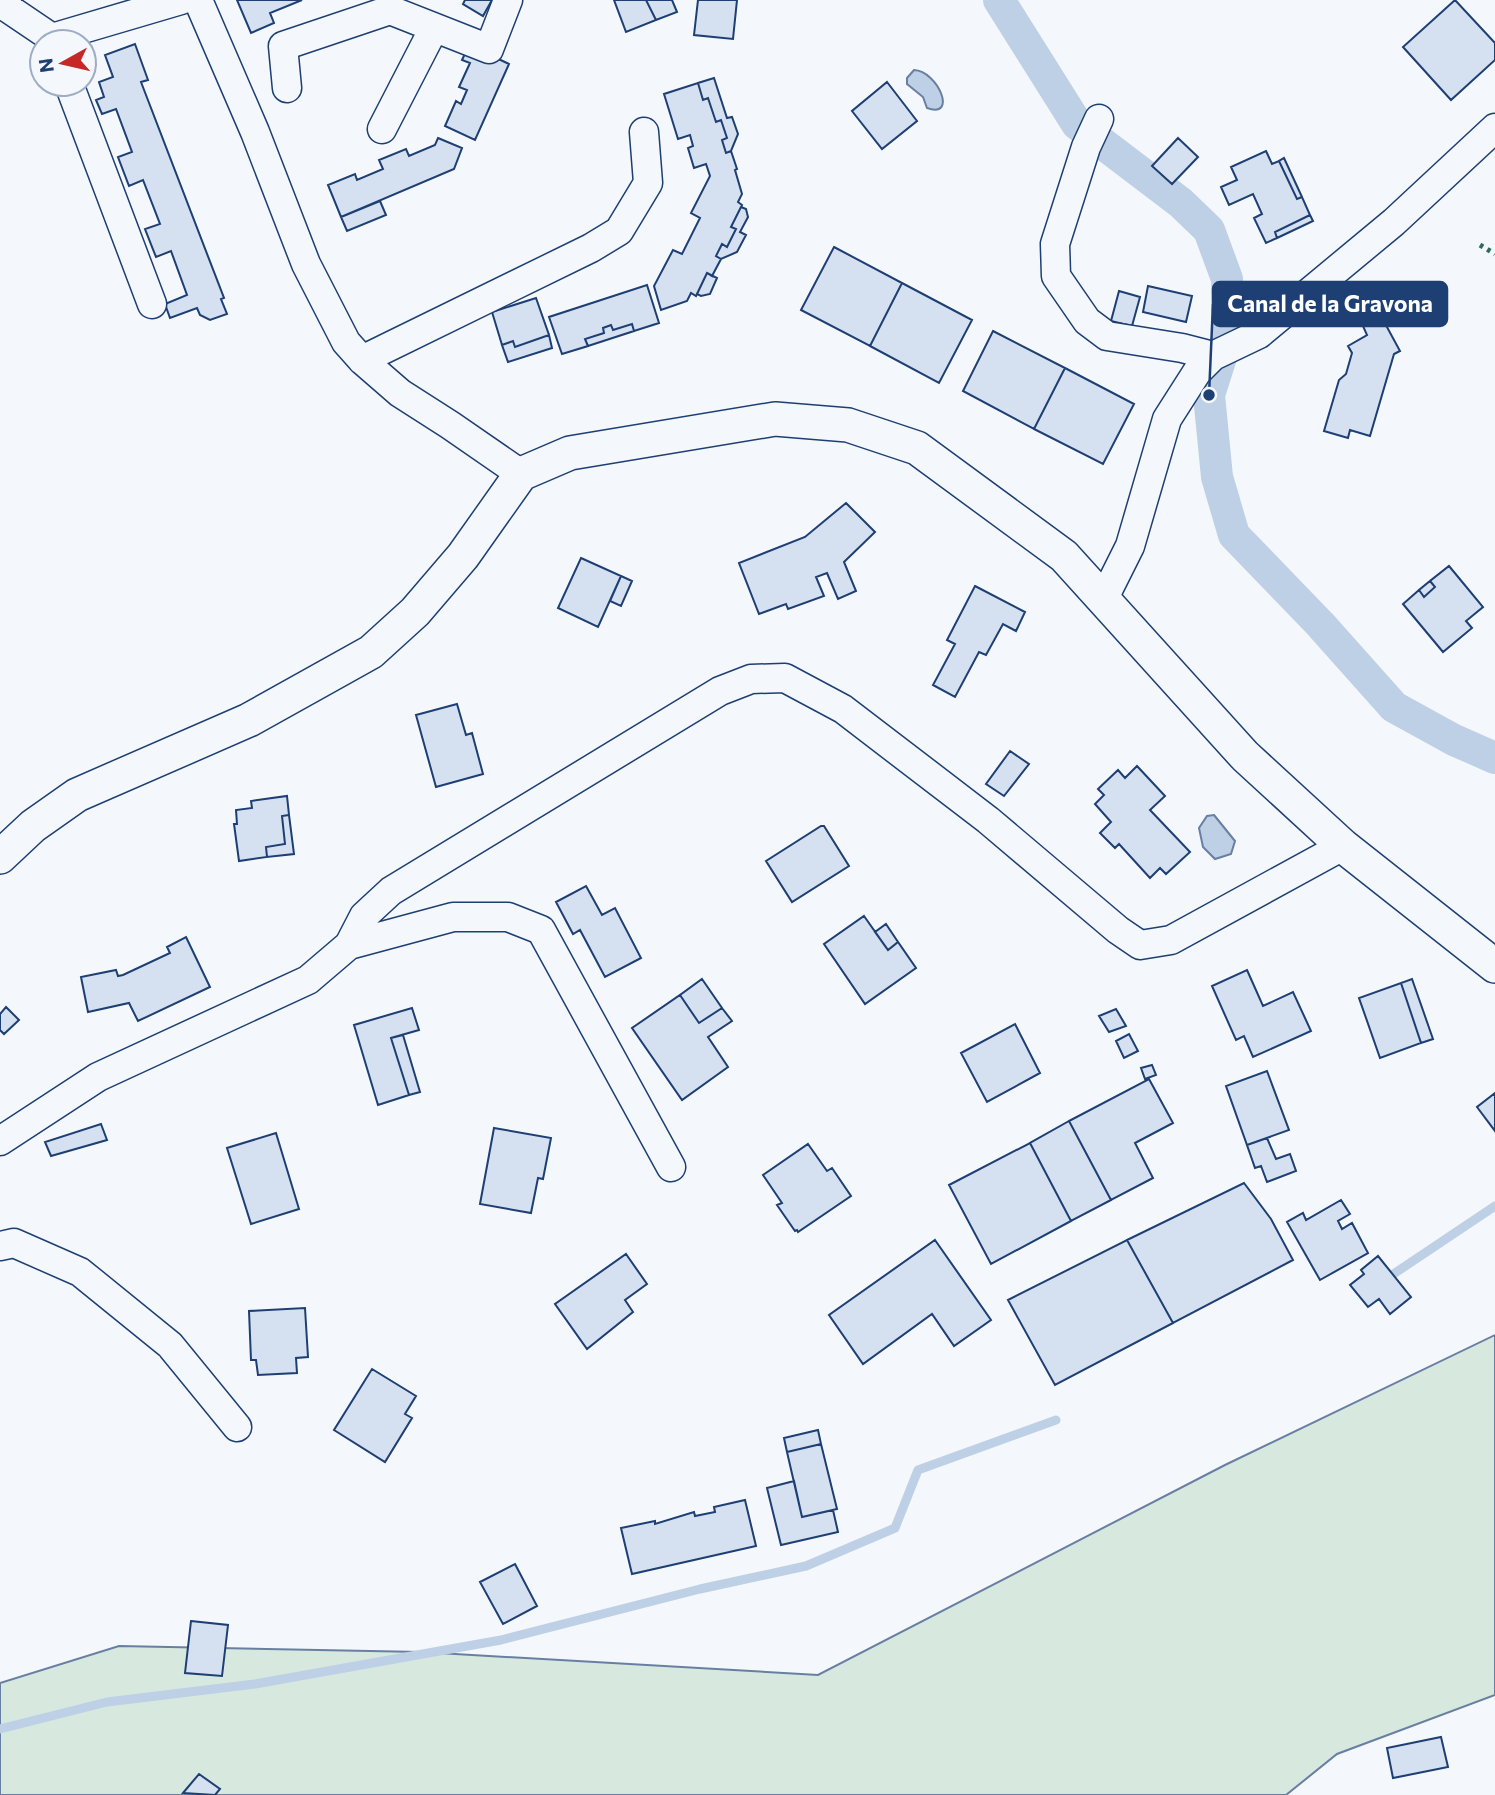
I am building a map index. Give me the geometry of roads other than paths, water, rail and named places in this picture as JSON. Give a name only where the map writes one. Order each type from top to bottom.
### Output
[{"type":"street","points":[[6,0],[9,9],[36,28]]},
{"type":"street","points":[[91,28],[181,0]]},
{"type":"street","points":[[198,0],[255,132],[306,264],[345,342],[400,393],[521,474]]},
{"type":"street","points":[[287,88],[283,46],[390,10],[489,49],[508,0]]},
{"type":"street","points":[[382,129],[434,28]]},
{"type":"street","points":[[74,98],[152,304]]},
{"type":"street","points":[[1099,119],[1086,148],[1055,244],[1056,276],[1087,321],[1107,336],[1182,348],[1213,356]]},
{"type":"street","points":[[1104,598],[1130,546],[1167,419],[1196,372],[1213,356],[1259,334],[1394,222],[1495,128]]},
{"type":"street","points":[[362,360],[592,248],[619,231],[648,183],[645,132]]},
{"type":"street","points":[[0,857],[33,826],[77,796],[249,720],[371,652],[415,612],[463,556],[521,474],[570,453],[775,419],[848,425],[917,448],[1064,556],[1245,756],[1343,846],[1495,966]]},
{"type":"street","points":[[0,1141],[98,1077],[308,980],[349,944],[365,916],[391,891],[719,691],[751,679],[785,678],[843,709],[988,820],[1118,930],[1140,945],[1171,940],[1343,846]]},
{"type":"street","points":[[349,944],[453,917],[508,917],[541,930],[671,1167]]},
{"type":"street","points":[[0,1246],[14,1243],[80,1272],[170,1345],[237,1427]]},
{"type":"water","points":[[914,70],[923,72],[937,85],[943,101],[941,107],[936,110],[927,108],[923,97],[907,84],[907,78]]},
{"type":"water","points":[[1214,815],[1235,841],[1231,854],[1215,859],[1203,847],[1199,828],[1207,816]]},
{"type":"waterway","points":[[999,0],[1077,124],[1181,203],[1209,230],[1227,279],[1229,332],[1209,395],[1217,477],[1234,535],[1320,624],[1394,707],[1454,740],[1495,758]]},
{"type":"waterway","points":[[1392,1275],[1495,1206]]},
{"type":"waterway","points":[[0,1729],[107,1702],[255,1684],[501,1640],[700,1589],[806,1566],[895,1528],[918,1470],[1056,1420]]},
{"type":"place","name":"Canal de la Gravona","points":[[1209,395]]}]
